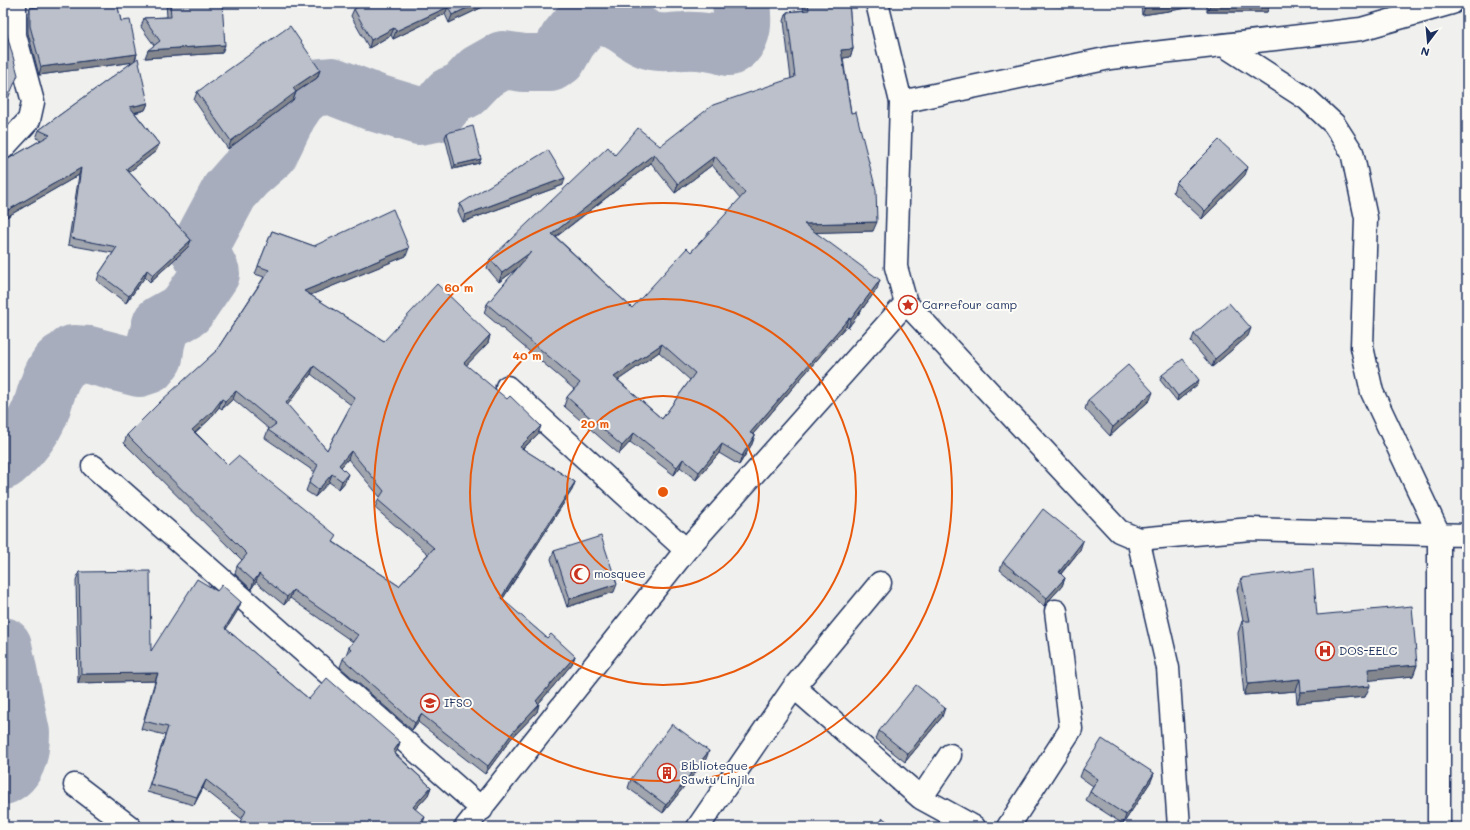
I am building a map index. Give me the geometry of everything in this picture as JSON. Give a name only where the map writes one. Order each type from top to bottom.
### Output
[{"type":"street","points":[[3,148],[29,120],[33,102],[15,35],[15,3]]},
{"type":"street","points":[[877,3],[900,102],[896,267],[906,303],[1119,531],[1138,539],[1251,529],[1467,535]]},
{"type":"street","points":[[900,102],[1110,58],[1225,46],[1361,29],[1452,3]]},
{"type":"street","points":[[1225,46],[1307,99],[1334,124],[1352,152],[1366,218],[1362,347],[1372,392],[1439,534],[1439,827]]},
{"type":"street","points":[[466,827],[482,809],[686,550],[906,303]]},
{"type":"street","points":[[507,387],[686,550]]},
{"type":"street","points":[[93,466],[482,809]]},
{"type":"street","points":[[1138,539],[1168,668],[1179,827]]},
{"type":"street","points":[[698,827],[794,687],[880,583]]},
{"type":"street","points":[[1008,827],[1071,729],[1056,611]]},
{"type":"street","points":[[794,687],[921,798],[974,827]]},
{"type":"street","points":[[921,798],[950,755]]},
{"type":"street","points":[[75,785],[130,827]]},
{"type":"building","points":[[37,3],[117,3],[121,21],[130,20],[137,54],[41,67],[30,26],[30,8],[38,7]]},
{"type":"building","points":[[170,3],[222,3],[225,45],[148,50],[160,41],[144,18],[171,17]]},
{"type":"building","points":[[366,3],[478,3],[452,15],[448,7],[396,31],[394,28],[371,40],[354,9]]},
{"type":"building","points":[[808,3],[849,3],[853,49],[841,50],[851,113],[856,112],[876,190],[877,222],[804,224],[880,280],[851,319],[849,318],[750,433],[755,435],[742,456],[722,444],[699,472],[683,459],[677,467],[634,433],[622,446],[567,397],[580,383],[487,304],[531,252],[502,273],[490,259],[608,147],[615,155],[638,128],[660,146],[713,105],[795,77],[787,12],[809,10]],"holes":[[[654,154],[678,184],[715,156],[745,193],[691,252],[687,248],[632,308],[552,234]],[[662,344],[695,373],[662,419],[614,377]]]},
{"type":"building","points":[[1144,3],[1174,3],[1145,7]]},
{"type":"building","points":[[1210,3],[1270,3],[1270,4],[1210,5]]},
{"type":"building","points":[[3,11],[5,11],[6,31],[18,75],[3,110]]},
{"type":"building","points":[[290,26],[320,70],[293,88],[296,92],[231,141],[197,92]]},
{"type":"building","points":[[138,58],[148,103],[130,107],[159,144],[126,169],[191,240],[153,275],[147,270],[129,296],[99,274],[117,247],[71,238],[81,168],[3,213],[3,162],[50,135],[39,130]]},
{"type":"building","points":[[473,126],[481,159],[455,165],[447,133]]},
{"type":"building","points":[[1219,140],[1248,167],[1205,211],[1176,183]]},
{"type":"building","points":[[548,150],[565,178],[465,215],[460,204]]},
{"type":"building","points":[[393,209],[409,248],[304,291],[384,341],[437,284],[490,335],[464,363],[507,399],[510,396],[541,426],[520,447],[575,482],[501,598],[547,638],[551,634],[575,656],[536,701],[539,704],[513,732],[488,766],[421,714],[415,723],[343,659],[351,649],[349,647],[358,635],[293,590],[287,597],[259,574],[254,581],[237,566],[247,554],[127,435],[161,401],[216,351],[269,270],[258,266],[272,231],[314,246]],"holes":[[[314,366],[355,398],[327,450],[286,403]],[[236,391],[276,424],[268,430],[318,465],[309,483],[318,490],[332,474],[342,481],[348,474],[339,465],[351,451],[384,491],[378,500],[434,548],[399,586],[333,542],[337,536],[238,456],[228,465],[192,430],[212,412],[222,399],[225,401]]]},
{"type":"building","points":[[1229,303],[1251,328],[1215,359],[1194,334]]},
{"type":"building","points":[[1183,359],[1199,380],[1178,396],[1162,375]]},
{"type":"building","points":[[1128,365],[1153,392],[1113,427],[1088,400]]},
{"type":"building","points":[[1043,509],[1083,541],[1059,572],[1065,578],[1047,598],[1003,562]]},
{"type":"building","points":[[601,536],[617,584],[570,599],[554,551]]},
{"type":"building","name":"DOS-EELC","points":[[1313,569],[1317,615],[1412,606],[1417,665],[1368,669],[1370,686],[1301,692],[1300,679],[1248,684],[1242,621],[1250,621],[1241,578]]},
{"type":"building","points":[[150,571],[151,651],[197,579],[217,591],[222,585],[241,602],[225,628],[309,699],[327,678],[400,742],[393,752],[431,787],[413,807],[425,817],[416,827],[237,827],[246,811],[206,780],[197,797],[150,784],[168,727],[144,721],[158,673],[81,674],[79,572]]},
{"type":"building","points":[[916,685],[945,708],[908,754],[879,731]]},
{"type":"building","name":"Biblioteque Sawtu Linjila","points":[[672,724],[709,751],[666,805],[631,779]]},
{"type":"building","points":[[1102,739],[1154,773],[1126,815],[1090,792],[1098,779],[1083,769]]},
{"type":"building","points":[[883,818],[894,827],[876,827]]},
{"type":"building","points":[[173,820],[183,827],[167,827]]},
{"type":"waterway","points":[[3,461],[20,445],[29,433],[37,419],[48,386],[57,368],[73,354],[89,355],[139,368],[148,365],[154,357],[161,324],[186,310],[211,273],[199,249],[230,191],[245,174],[269,153],[288,114],[298,99],[311,88],[332,86],[376,103],[419,116],[436,113],[450,96],[464,90],[480,73],[503,60],[524,63],[550,63],[558,58],[568,40],[589,16],[603,17],[614,20],[652,41],[701,41],[729,47],[738,38],[742,27],[741,3]]},
{"type":"waterway","points":[[3,646],[21,733],[20,752],[16,763],[13,768],[3,776]]},
{"type":"place","name":"Carrefour camp","points":[[908,305]]},
{"type":"place","name":"mosquee","points":[[580,574]]},
{"type":"place","name":"DOS-EELC","points":[[1325,651]]},
{"type":"place","name":"IFSO","points":[[430,703]]},
{"type":"place","name":"Biblioteque Sawtu Linjila","points":[[667,773]]}]
